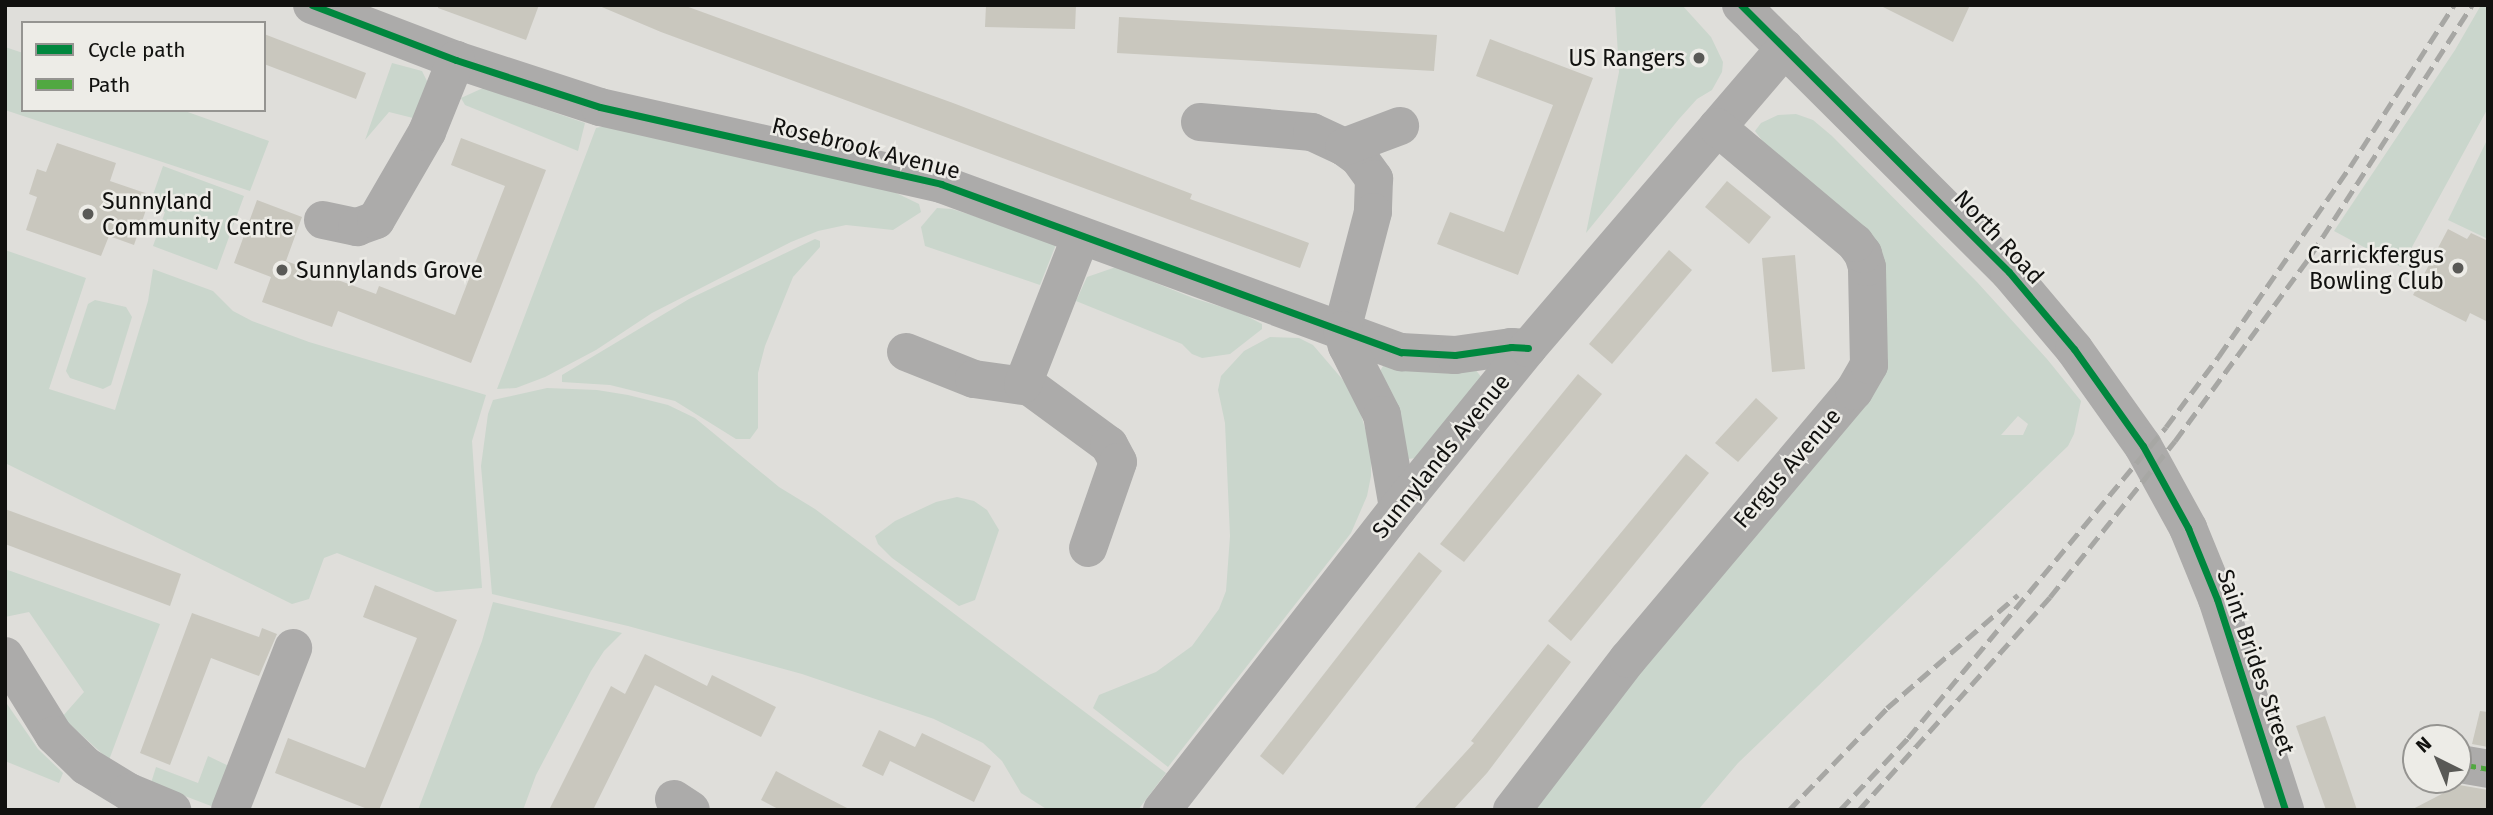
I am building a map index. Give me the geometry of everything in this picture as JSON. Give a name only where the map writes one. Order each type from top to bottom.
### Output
[{"type":"street","name":"Rosebrook Avenue","points":[[312,5],[456,60],[600,107],[941,184],[1380,346],[1429,356],[1487,353],[1511,347],[1528,348]]},
{"type":"street","name":"North Road","points":[[1741,5],[2009,272],[2074,349],[2143,446],[2188,528]]},
{"type":"street","name":"Sunnylands Avenue","points":[[1162,810],[1398,508],[1528,348],[1785,48]]},
{"type":"street","points":[[323,220],[357,227],[376,220],[427,132],[456,60]]},
{"type":"street","points":[[1200,122],[1312,132],[1345,147],[1367,168],[1374,179],[1375,194],[1342,330],[1347,346],[1382,415],[1398,508]]},
{"type":"street","points":[[1345,147],[1400,126]]},
{"type":"street","name":"Fergus Avenue","points":[[1512,810],[1628,659],[1854,391],[1869,365],[1867,280],[1863,254],[1855,243],[1717,127]]},
{"type":"street","points":[[1023,384],[1081,236]]},
{"type":"street","points":[[906,352],[974,379],[1023,384],[1084,425],[1115,453],[1118,462],[1088,548]]},
{"type":"street","name":"Saint Brides Street","points":[[2188,528],[2217,599],[2285,810]]},
{"type":"street","points":[[230,810],[293,648]]},
{"type":"street","points":[[5,656],[54,735],[76,757],[106,780],[172,810]]},
{"type":"shaded area","points":[[1615,5],[1682,5],[1711,37],[1723,62],[1722,72],[1712,90],[1697,99],[1679,119],[1586,233],[1619,72]]},
{"type":"shaded area","points":[[2481,5],[2488,5],[2488,108],[2401,267],[2334,231],[2455,50]]},
{"type":"shaded area","points":[[5,47],[21,52],[21,112],[188,112],[269,141],[250,191],[5,110]]},
{"type":"shaded area","points":[[392,63],[422,71],[428,83],[413,118],[389,112],[365,140]]},
{"type":"shaded area","points":[[483,88],[585,123],[578,151],[465,105],[461,98]]},
{"type":"shaded area","points":[[1796,114],[1813,120],[1977,282],[2081,401],[2074,434],[2068,446],[1738,763],[1698,810],[1523,810],[1861,401],[1875,289],[1755,131],[1761,123],[1778,115]],"holes":[[[2018,416],[2028,424],[2023,435],[2001,435]]]},
{"type":"shaded area","points":[[610,125],[888,189],[919,204],[921,212],[893,230],[846,225],[818,231],[791,242],[652,313],[596,350],[545,377],[516,388],[497,389],[596,128]]},
{"type":"shaded area","points":[[2488,138],[2488,239],[2448,220]]},
{"type":"shaded area","points":[[163,166],[244,196],[217,270],[153,246],[165,212],[149,206]]},
{"type":"shaded area","points":[[937,208],[952,209],[1057,242],[1040,285],[925,246],[921,227]]},
{"type":"shaded area","points":[[815,239],[820,241],[820,247],[793,277],[765,346],[758,373],[758,428],[750,439],[736,439],[675,401],[610,385],[562,382],[562,375],[689,299]]},
{"type":"shaded area","points":[[5,250],[86,278],[49,389],[115,410],[148,301],[153,269],[213,291],[233,311],[252,321],[309,342],[486,395],[472,441],[482,588],[436,592],[337,553],[324,558],[309,599],[292,604],[5,463]]},
{"type":"shaded area","points":[[1116,267],[1193,298],[1241,313],[1262,324],[1262,329],[1230,354],[1202,358],[1192,354],[1182,344],[1076,301],[1087,277]]},
{"type":"shaded area","points":[[95,300],[126,307],[132,317],[111,385],[103,389],[70,378],[66,371],[88,304]]},
{"type":"shaded area","points":[[1270,337],[1299,338],[1313,345],[1355,394],[1371,449],[1371,476],[1367,496],[1351,533],[1168,767],[1093,708],[1099,695],[1156,672],[1192,646],[1219,609],[1226,591],[1230,536],[1225,423],[1218,390],[1221,376],[1244,351]]},
{"type":"shaded area","points":[[1383,366],[1475,369],[1482,378],[1417,458],[1407,459],[1380,371]]},
{"type":"shaded area","points":[[547,388],[597,390],[628,395],[668,405],[695,418],[779,487],[815,509],[1166,773],[1138,810],[1048,810],[1021,793],[1002,761],[983,743],[934,719],[802,674],[628,626],[492,594],[481,466],[488,414],[493,400]]},
{"type":"shaded area","points":[[957,497],[974,501],[987,510],[999,530],[975,600],[959,606],[892,558],[878,544],[875,536],[895,521],[936,502]]},
{"type":"shaded area","points":[[5,569],[160,624],[109,760],[62,717],[84,692],[29,612],[5,617]]},
{"type":"shaded area","points":[[493,602],[622,633],[604,651],[591,671],[536,775],[523,810],[418,810],[482,641]]},
{"type":"shaded area","points":[[5,701],[38,749],[63,773],[59,783],[5,761]]},
{"type":"shaded area","points":[[208,756],[235,769],[224,800],[211,806],[151,783],[156,767],[198,783]]},
{"type":"building","points":[[438,5],[539,5],[526,40],[438,8]]},
{"type":"building","points":[[597,5],[683,5],[953,103],[1192,194],[1190,199],[1309,243],[1300,268],[661,32]]},
{"type":"building","points":[[986,5],[1076,5],[1075,29],[985,27]]},
{"type":"building","points":[[1879,5],[1970,5],[1953,42]]},
{"type":"building","points":[[1119,17],[1437,35],[1434,71],[1117,53]]},
{"type":"building","points":[[266,35],[366,73],[356,99],[266,65]]},
{"type":"building","points":[[1490,39],[1593,78],[1518,275],[1437,244],[1450,212],[1504,232],[1553,105],[1476,76]]},
{"type":"building","points":[[461,138],[546,170],[471,363],[338,311],[332,327],[262,302],[271,277],[234,263],[257,200],[302,217],[286,261],[376,294],[379,286],[455,315],[505,186],[451,165]]},
{"type":"building","name":"Sunnyland Community Centre","points":[[57,143],[116,163],[110,181],[151,195],[134,245],[109,236],[101,256],[26,230],[37,197],[29,194],[37,169],[46,172]]},
{"type":"building","points":[[1727,181],[1771,217],[1749,244],[1705,207]]},
{"type":"building","name":"Carrickfergus Bowling Club","points":[[2448,229],[2467,239],[2471,233],[2488,241],[2488,322],[2470,313],[2466,322],[2413,295]]},
{"type":"building","points":[[1669,250],[1692,270],[1612,364],[1589,344]]},
{"type":"building","points":[[1795,255],[1805,369],[1772,372],[1762,258]]},
{"type":"building","points":[[1578,374],[1602,394],[1464,562],[1440,544]]},
{"type":"building","points":[[1756,398],[1778,418],[1738,462],[1715,443]]},
{"type":"building","points":[[1686,454],[1709,473],[1571,641],[1548,621]]},
{"type":"building","points":[[5,509],[181,574],[170,606],[5,544]]},
{"type":"building","points":[[1419,552],[1442,571],[1283,775],[1260,756]]},
{"type":"building","points":[[375,585],[457,620],[379,810],[370,810],[275,773],[288,738],[365,768],[417,638],[363,617]]},
{"type":"building","points":[[192,613],[259,637],[262,628],[277,634],[259,676],[211,658],[170,765],[140,753]]},
{"type":"building","points":[[1548,644],[1571,662],[1487,773],[1453,810],[1413,810],[1474,743],[1471,741]]},
{"type":"building","points":[[645,654],[707,686],[712,675],[776,707],[761,737],[655,685],[593,810],[549,810],[611,686],[625,694]]},
{"type":"building","points":[[2480,711],[2488,712],[2488,747],[2472,744]]},
{"type":"building","points":[[2325,716],[2357,810],[2326,810],[2296,726]]},
{"type":"building","points":[[879,730],[915,747],[922,733],[991,766],[974,802],[890,761],[883,776],[862,766]]},
{"type":"building","points":[[776,771],[851,810],[780,810],[761,800]]},
{"type":"building","points":[[2472,787],[2488,790],[2488,810],[2411,810],[2442,794],[2472,794]]},
{"type":"railway","points":[[1840,810],[1908,738],[2166,427],[2219,356],[2350,167],[2454,5]]},
{"type":"railway","points":[[1859,810],[2050,597],[2175,441],[2311,255],[2472,5]]},
{"type":"railway","points":[[1789,810],[1887,708],[2018,595]]},
{"type":"marked path","points":[[2472,766],[2488,769]]},
{"type":"cycle path","points":[[312,5],[456,60],[600,107],[941,184],[1401,352],[1455,355],[1511,347],[1528,348]]},
{"type":"cycle path","points":[[1741,5],[2009,272],[2074,349],[2143,446],[2188,528],[2217,599],[2285,810]]},
{"type":"place","name":"US Rangers","points":[[1699,58]]},
{"type":"place","name":"Sunnyland Community Centre","points":[[88,214]]},
{"type":"place","name":"Carrickfergus Bowling Club","points":[[2458,268]]},
{"type":"place","name":"Sunnylands Grove","points":[[282,270]]}]
